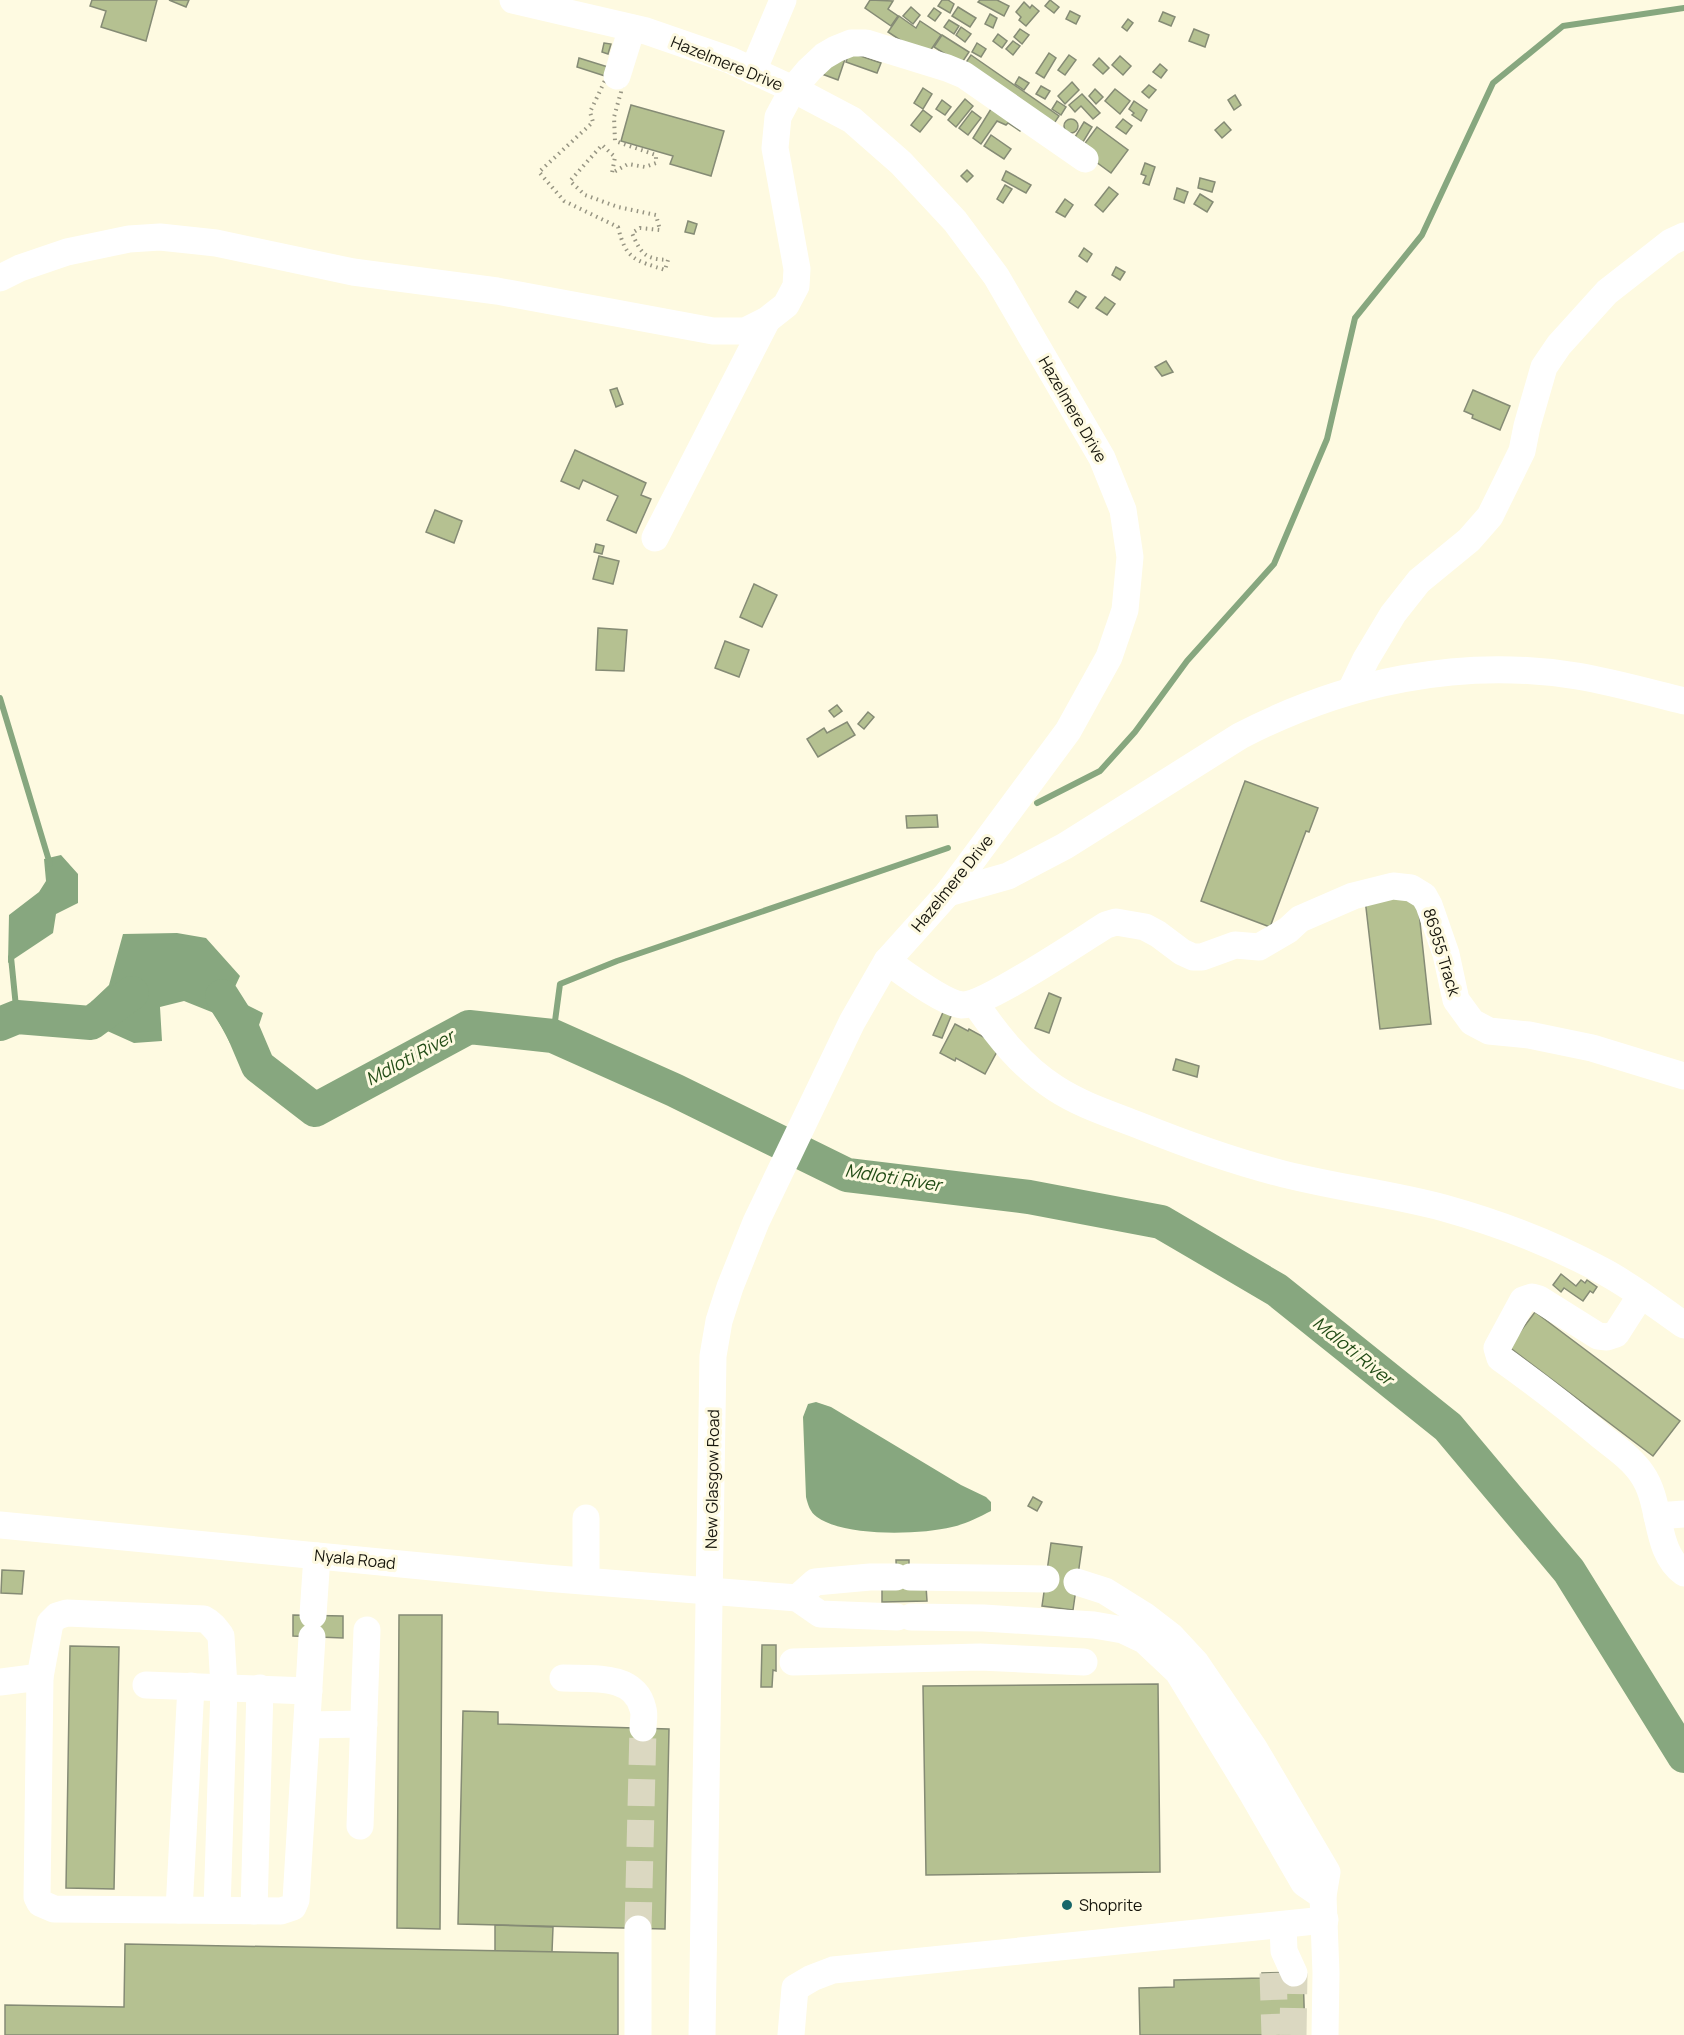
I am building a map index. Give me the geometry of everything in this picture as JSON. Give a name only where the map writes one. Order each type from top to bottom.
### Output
[{"type":"street","name":"Hazelmere Drive","points":[[513,0],[632,28],[730,60],[852,120],[901,163],[955,221],[996,276],[1102,458],[1123,510],[1130,557],[1125,610],[1109,657],[1068,731],[948,893],[887,961]]},
{"type":"street","points":[[753,71],[783,0]]},
{"type":"street","points":[[617,76],[632,28]]},
{"type":"street","points":[[0,278],[20,268],[67,252],[129,239],[160,237],[216,243],[353,272],[497,291],[713,331],[744,331],[767,320],[786,305],[796,286],[797,268],[775,147],[778,117],[793,89],[809,70],[824,56],[851,44],[866,43],[934,62],[964,75],[1085,159]]},
{"type":"street","points":[[1351,690],[1366,659],[1394,614],[1419,580],[1469,540],[1490,516],[1522,451],[1544,367],[1558,345],[1607,292],[1671,242],[1684,236]]},
{"type":"street","points":[[655,538],[767,320]]},
{"type":"street","points":[[948,893],[1008,876],[1065,846],[1240,736],[1302,706],[1351,690],[1401,678],[1435,673],[1505,669],[1576,675],[1684,701]]},
{"type":"street","name":"86955 Track","points":[[975,1003],[996,993],[1106,925],[1116,922],[1145,927],[1182,952],[1193,957],[1202,957],[1234,945],[1259,947],[1288,930],[1300,919],[1353,896],[1393,886],[1411,888],[1424,896],[1440,933],[1455,1000],[1472,1022],[1489,1031],[1528,1035],[1592,1048],[1684,1076]]},
{"type":"street","points":[[887,961],[946,999],[962,1005],[975,1003],[996,1034],[1022,1061],[1054,1087],[1081,1103],[1202,1150],[1277,1173],[1444,1208],[1504,1226],[1602,1270],[1684,1325]]},
{"type":"street","name":"New Glasgow Road","points":[[702,2035],[713,1356],[719,1321],[729,1287],[756,1222],[852,1022],[887,961]]},
{"type":"street","points":[[1641,1294],[1616,1334],[1607,1337],[1598,1335],[1539,1299],[1532,1297],[1523,1300],[1497,1348],[1500,1358],[1586,1423],[1631,1461],[1642,1474],[1649,1487],[1666,1551],[1674,1565],[1684,1574]]},
{"type":"street","points":[[1657,1516],[1684,1514]]},
{"type":"street","points":[[586,1518],[586,1581]]},
{"type":"street","name":"Nyala Road","points":[[0,1525],[586,1581],[797,1598]]},
{"type":"street","points":[[217,1910],[224,1687],[221,1636],[211,1622],[204,1619],[67,1613],[57,1616],[50,1623],[40,1677],[37,1897],[40,1904],[54,1909],[254,1911],[289,1909],[293,1907],[296,1900],[317,1556]]},
{"type":"street","points":[[1046,1579],[903,1577],[852,1579],[815,1582],[797,1598],[820,1614],[984,1618],[1094,1625],[1123,1630],[1144,1640],[1178,1672],[1304,1883],[1324,1908]]},
{"type":"street","points":[[852,1579],[855,1661]]},
{"type":"street","points":[[1077,1582],[1105,1591],[1145,1616],[1171,1636],[1196,1663],[1254,1748],[1327,1872],[1324,1908],[1326,2035]]},
{"type":"street","points":[[360,1826],[367,1630]]},
{"type":"street","points":[[793,1662],[980,1657],[1084,1662]]},
{"type":"street","points":[[0,1682],[40,1677]]},
{"type":"street","points":[[563,1678],[614,1681],[625,1684],[639,1698],[644,1710],[643,1728]]},
{"type":"street","points":[[146,1685],[309,1691]]},
{"type":"street","points":[[179,1910],[191,1686]]},
{"type":"street","points":[[254,1911],[260,1688]]},
{"type":"street","points":[[306,1725],[364,1725]]},
{"type":"street","points":[[791,2035],[795,1988],[824,1972],[1283,1924],[1324,1908]]},
{"type":"street","points":[[1283,1924],[1284,1966]]},
{"type":"street","points":[[638,1929],[638,2035]]},
{"type":"path","points":[[608,74],[617,76],[623,77],[614,117],[615,141],[656,155],[656,163],[645,167],[628,164],[612,173],[615,157],[602,145],[570,181],[585,195],[618,207],[656,214],[660,230],[640,228],[632,233],[639,250],[652,259],[668,260],[665,270],[629,255],[622,244],[618,227],[564,201],[538,172],[593,122],[590,112],[608,74]]},
{"type":"shaded area","points":[[61,855],[78,874],[78,903],[56,914],[53,933],[8,963],[9,915],[39,892],[46,881],[44,859]]},
{"type":"shaded area","points":[[177,933],[206,938],[240,976],[233,991],[237,1000],[263,1013],[257,1031],[230,1043],[214,1013],[184,1001],[160,1007],[162,1041],[134,1043],[94,1025],[91,1002],[109,985],[123,934]]},
{"type":"shaded area","points":[[816,1402],[831,1407],[961,1485],[986,1497],[991,1502],[991,1511],[952,1527],[902,1533],[845,1528],[829,1524],[817,1517],[811,1511],[806,1497],[803,1417],[808,1404]]},
{"type":"building","points":[[92,0],[157,0],[146,41],[101,27],[106,11],[90,6]]},
{"type":"building","points":[[169,0],[189,0],[186,7]]},
{"type":"building","points":[[870,0],[893,1],[888,9],[898,16],[891,26],[865,8]]},
{"type":"building","points":[[942,0],[948,0],[954,4],[950,13],[938,6]]},
{"type":"building","points":[[997,0],[1009,6],[1004,16],[978,2]]},
{"type":"building","points":[[1050,0],[1059,7],[1054,13],[1045,6]]},
{"type":"building","points":[[1024,2],[1030,8],[1032,5],[1039,11],[1026,26],[1019,20],[1021,17],[1016,12]]},
{"type":"building","points":[[911,7],[920,15],[913,24],[903,16]]},
{"type":"building","points":[[958,7],[976,18],[970,27],[952,16]]},
{"type":"building","points":[[934,8],[941,13],[935,21],[928,16]]},
{"type":"building","points":[[1070,11],[1080,16],[1076,24],[1066,19]]},
{"type":"building","points":[[1163,12],[1175,17],[1171,26],[1159,21]]},
{"type":"building","points":[[990,14],[997,18],[993,28],[985,24]]},
{"type":"building","points":[[899,16],[916,28],[920,21],[941,35],[926,57],[888,32]]},
{"type":"building","points":[[1128,19],[1133,23],[1127,31],[1122,27]]},
{"type":"building","points":[[949,20],[959,26],[954,34],[944,27]]},
{"type":"building","points":[[961,27],[971,34],[965,42],[956,35]]},
{"type":"building","points":[[1020,29],[1029,35],[1022,44],[1014,37]]},
{"type":"building","points":[[1194,29],[1209,35],[1205,47],[1189,41]]},
{"type":"building","points":[[998,34],[1007,41],[1002,48],[993,41]]},
{"type":"building","points":[[942,35],[969,52],[961,64],[934,47]]},
{"type":"building","points":[[1013,41],[1020,46],[1013,55],[1006,49]]},
{"type":"building","points":[[604,43],[611,44],[608,54],[602,52]]},
{"type":"building","points":[[977,43],[986,49],[981,57],[972,52]]},
{"type":"building","points":[[849,52],[881,63],[877,73],[846,62]]},
{"type":"building","points":[[1049,53],[1056,58],[1044,78],[1036,73]]},
{"type":"building","points":[[971,55],[1059,116],[1053,125],[965,64]]},
{"type":"building","points":[[1069,55],[1076,60],[1065,75],[1058,70]]},
{"type":"building","points":[[833,56],[845,59],[838,80],[822,74]]},
{"type":"building","points":[[1120,56],[1131,66],[1123,75],[1112,65]]},
{"type":"building","points":[[579,58],[608,67],[605,76],[577,67]]},
{"type":"building","points":[[1099,58],[1109,68],[1103,74],[1093,65]]},
{"type":"building","points":[[1160,64],[1167,70],[1161,78],[1153,72]]},
{"type":"building","points":[[1019,77],[1029,83],[1024,90],[1015,84]]},
{"type":"building","points":[[1072,82],[1079,90],[1065,104],[1058,96]]},
{"type":"building","points":[[1149,85],[1156,90],[1149,98],[1142,92]]},
{"type":"building","points":[[1041,86],[1050,91],[1045,99],[1036,94]]},
{"type":"building","points":[[923,88],[932,94],[923,109],[914,103]]},
{"type":"building","points":[[1095,89],[1103,97],[1096,104],[1089,96]]},
{"type":"building","points":[[1115,89],[1130,101],[1120,114],[1105,101]]},
{"type":"building","points":[[1082,94],[1100,113],[1093,119],[1081,106],[1075,112],[1069,105]]},
{"type":"building","points":[[1235,95],[1241,105],[1234,110],[1228,100]]},
{"type":"building","points":[[965,99],[973,106],[956,127],[948,120]]},
{"type":"building","points":[[942,100],[951,107],[945,115],[936,109]]},
{"type":"building","points":[[1057,101],[1066,107],[1061,115],[1052,109]]},
{"type":"building","points":[[1134,101],[1147,110],[1141,121],[1132,115],[1134,113],[1129,109]]},
{"type":"building","points":[[994,104],[1024,126],[1020,131],[1008,123],[1006,125],[997,121],[981,144],[973,138]]},
{"type":"building","points":[[631,105],[724,131],[711,176],[670,164],[673,156],[621,141]]},
{"type":"building","points":[[923,110],[932,117],[920,132],[911,125]]},
{"type":"building","points":[[972,111],[981,118],[968,135],[959,128]]},
{"type":"building","points":[[1071,119],[1076,121],[1078,126],[1076,131],[1071,133],[1066,131],[1064,126],[1066,121]]},
{"type":"building","points":[[1123,119],[1132,126],[1126,134],[1116,127]]},
{"type":"building","points":[[1084,122],[1092,127],[1083,142],[1075,137]]},
{"type":"building","points":[[1224,122],[1231,130],[1222,138],[1215,130]]},
{"type":"building","points":[[1097,127],[1128,150],[1111,173],[1080,150]]},
{"type":"building","points":[[991,135],[1011,149],[1004,159],[984,146]]},
{"type":"building","points":[[1145,163],[1155,167],[1149,185],[1143,183],[1146,176],[1141,174]]},
{"type":"building","points":[[967,170],[973,176],[967,182],[961,176]]},
{"type":"building","points":[[1006,171],[1031,185],[1026,193],[1002,180]]},
{"type":"building","points":[[1200,178],[1215,182],[1212,192],[1198,188]]},
{"type":"building","points":[[1005,185],[1012,189],[1003,203],[997,199]]},
{"type":"building","points":[[1109,187],[1118,194],[1103,212],[1095,205]]},
{"type":"building","points":[[1177,188],[1188,192],[1184,203],[1174,199]]},
{"type":"building","points":[[1200,194],[1213,202],[1207,212],[1194,204]]},
{"type":"building","points":[[1065,199],[1073,205],[1065,217],[1056,212]]},
{"type":"building","points":[[688,221],[697,224],[694,234],[685,232]]},
{"type":"building","points":[[1084,248],[1092,254],[1087,262],[1079,256]]},
{"type":"building","points":[[1116,267],[1125,272],[1120,280],[1112,275]]},
{"type":"building","points":[[1076,291],[1086,297],[1078,308],[1069,302]]},
{"type":"building","points":[[1105,297],[1115,304],[1107,315],[1096,308]]},
{"type":"building","points":[[1166,361],[1173,372],[1162,376],[1155,367]]},
{"type":"building","points":[[617,388],[623,404],[616,407],[610,390]]},
{"type":"building","points":[[1473,390],[1510,406],[1500,430],[1472,418],[1473,415],[1464,411]]},
{"type":"building","points":[[575,450],[646,483],[641,495],[651,499],[636,533],[607,520],[618,496],[583,480],[579,489],[561,481]]},
{"type":"building","points":[[435,510],[462,521],[454,543],[426,532]]},
{"type":"building","points":[[596,544],[604,546],[602,554],[594,552]]},
{"type":"building","points":[[599,556],[619,561],[613,584],[593,579]]},
{"type":"building","points":[[754,584],[777,595],[762,627],[740,617]]},
{"type":"building","points":[[598,628],[627,630],[624,671],[596,670]]},
{"type":"building","points":[[725,641],[749,650],[739,677],[715,668]]},
{"type":"building","points":[[837,705],[842,711],[834,717],[829,711]]},
{"type":"building","points":[[868,712],[874,717],[864,729],[858,724]]},
{"type":"building","points":[[847,722],[855,735],[818,757],[807,739],[824,728],[827,733]]},
{"type":"building","points":[[1245,781],[1318,808],[1309,832],[1306,831],[1270,927],[1201,901]]},
{"type":"building","points":[[937,815],[938,827],[907,828],[906,816]]},
{"type":"building","points":[[1417,894],[1431,1024],[1380,1029],[1365,899]]},
{"type":"building","points":[[1049,993],[1061,998],[1049,1033],[1035,1028]]},
{"type":"building","points":[[948,1001],[956,1004],[942,1038],[933,1035]]},
{"type":"building","points":[[955,1024],[1000,1046],[985,1074],[956,1058],[955,1061],[940,1053]]},
{"type":"building","points":[[1176,1059],[1199,1066],[1197,1077],[1173,1070]]},
{"type":"building","points":[[1561,1274],[1576,1286],[1581,1280],[1585,1283],[1587,1280],[1597,1287],[1593,1293],[1590,1291],[1583,1301],[1564,1288],[1561,1292],[1553,1285]]},
{"type":"building","points":[[1535,1312],[1680,1421],[1653,1456],[1509,1347]]},
{"type":"building","points":[[1033,1497],[1042,1502],[1037,1511],[1028,1506]]},
{"type":"building","points":[[1051,1543],[1082,1547],[1073,1610],[1042,1606]]},
{"type":"building","points":[[896,1560],[909,1560],[909,1587],[897,1587]]},
{"type":"building","points":[[2,1570],[24,1571],[22,1594],[1,1593]]},
{"type":"building","points":[[926,1586],[927,1601],[882,1602],[882,1587]]},
{"type":"building","points":[[293,1615],[343,1616],[343,1638],[293,1636]]},
{"type":"building","points":[[399,1615],[442,1615],[440,1929],[397,1928]]},
{"type":"building","points":[[762,1645],[776,1645],[776,1671],[773,1670],[772,1687],[761,1687]]},
{"type":"building","points":[[70,1646],[119,1647],[114,1889],[66,1888]]},
{"type":"building","points":[[1158,1684],[1160,1872],[926,1875],[923,1686]]},
{"type":"building","points":[[463,1711],[498,1712],[498,1724],[669,1729],[665,1929],[458,1924]]},
{"type":"building","points":[[495,1925],[553,1927],[552,1952],[495,1951]]},
{"type":"building","points":[[125,1944],[618,1953],[618,2035],[5,2035],[5,2005],[124,2007]]},
{"type":"building","points":[[1303,1972],[1305,2035],[1140,2035],[1139,1988],[1174,1987],[1174,1980],[1263,1978],[1262,1973]]},
{"type":"waterway","points":[[1037,803],[1100,771],[1135,732],[1187,661],[1274,564],[1327,439],[1355,318],[1422,235],[1493,83],[1563,26],[1684,8]]},
{"type":"waterway","points":[[0,698],[50,864]]},
{"type":"waterway","points":[[553,1036],[560,984],[617,961],[948,848]]},
{"type":"waterway","points":[[14,954],[11,957],[17,1017]]},
{"type":"waterway","name":"Mdloti River","points":[[0,1024],[17,1017],[91,1023],[132,993]]},
{"type":"waterway","name":"Mdloti River","points":[[222,996],[241,1026],[258,1066],[315,1110],[469,1027],[553,1036],[674,1090],[847,1175],[1029,1197],[1161,1222],[1277,1290],[1448,1427],[1569,1571],[1684,1756]]},
{"type":"tunnel","points":[[638,1929],[643,1728]]},
{"type":"tunnel","points":[[1273,1973],[1275,2035]]},
{"type":"tunnel","points":[[1293,2035],[1294,1973]]},
{"type":"place","name":"Shoprite","points":[[1067,1905]]}]
